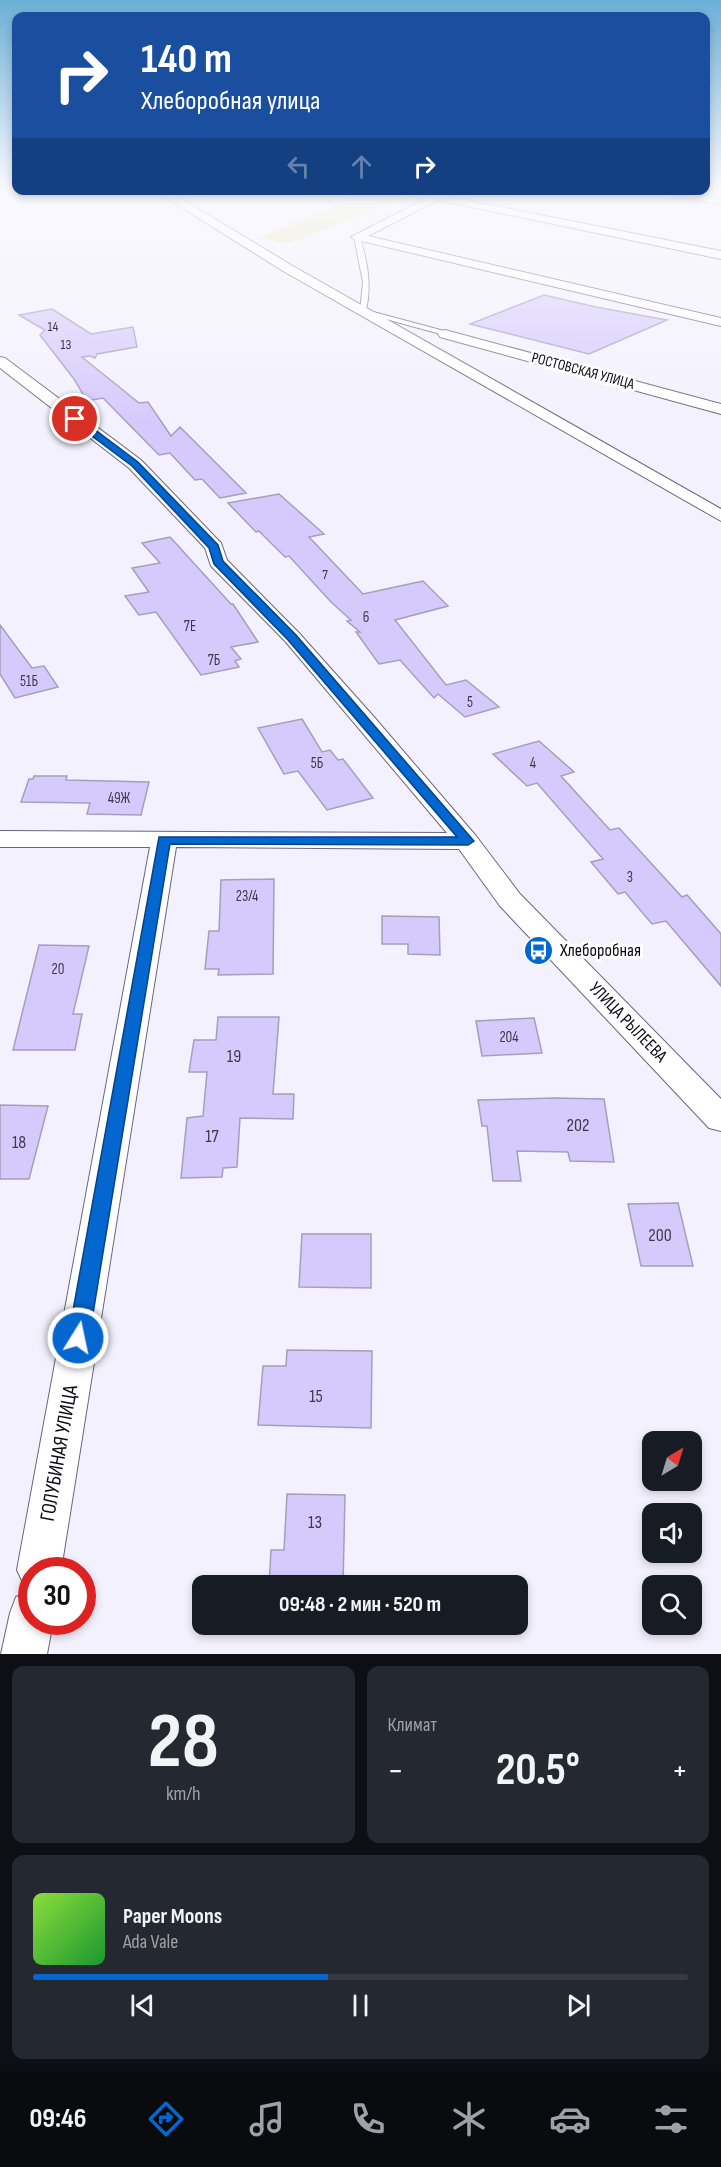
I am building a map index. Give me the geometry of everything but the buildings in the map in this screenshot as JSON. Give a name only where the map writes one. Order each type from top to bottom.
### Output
[{"type":"street","points":[[288,267],[721,516]]},
{"type":"street","points":[[486,267],[721,322]]},
{"type":"street","name":"РОСТОВСКАЯ УЛИЦА","points":[[445,334],[721,408]]},
{"type":"street","name":"УЛИЦА РЫЛЕЕВА","points":[[0,361],[135,464],[214,547],[218,562],[292,637],[468,841],[510,900],[721,1119]]},
{"type":"street","points":[[0,839],[468,841]]},
{"type":"street","name":"ГОЛУБИНАЯ УЛИЦА","points":[[41,1557],[164,840]]},
{"type":"street","points":[[24,1654],[28,1635]]},
{"type":"lane","points":[[365,267],[366,295],[362,311],[445,334]]},
{"type":"place","name":"Хлеборобная","points":[[539,950]]},
{"type":"route","points":[[75,419],[135,464],[214,547],[218,562],[292,637],[468,841],[164,840],[78,1338]]}]
